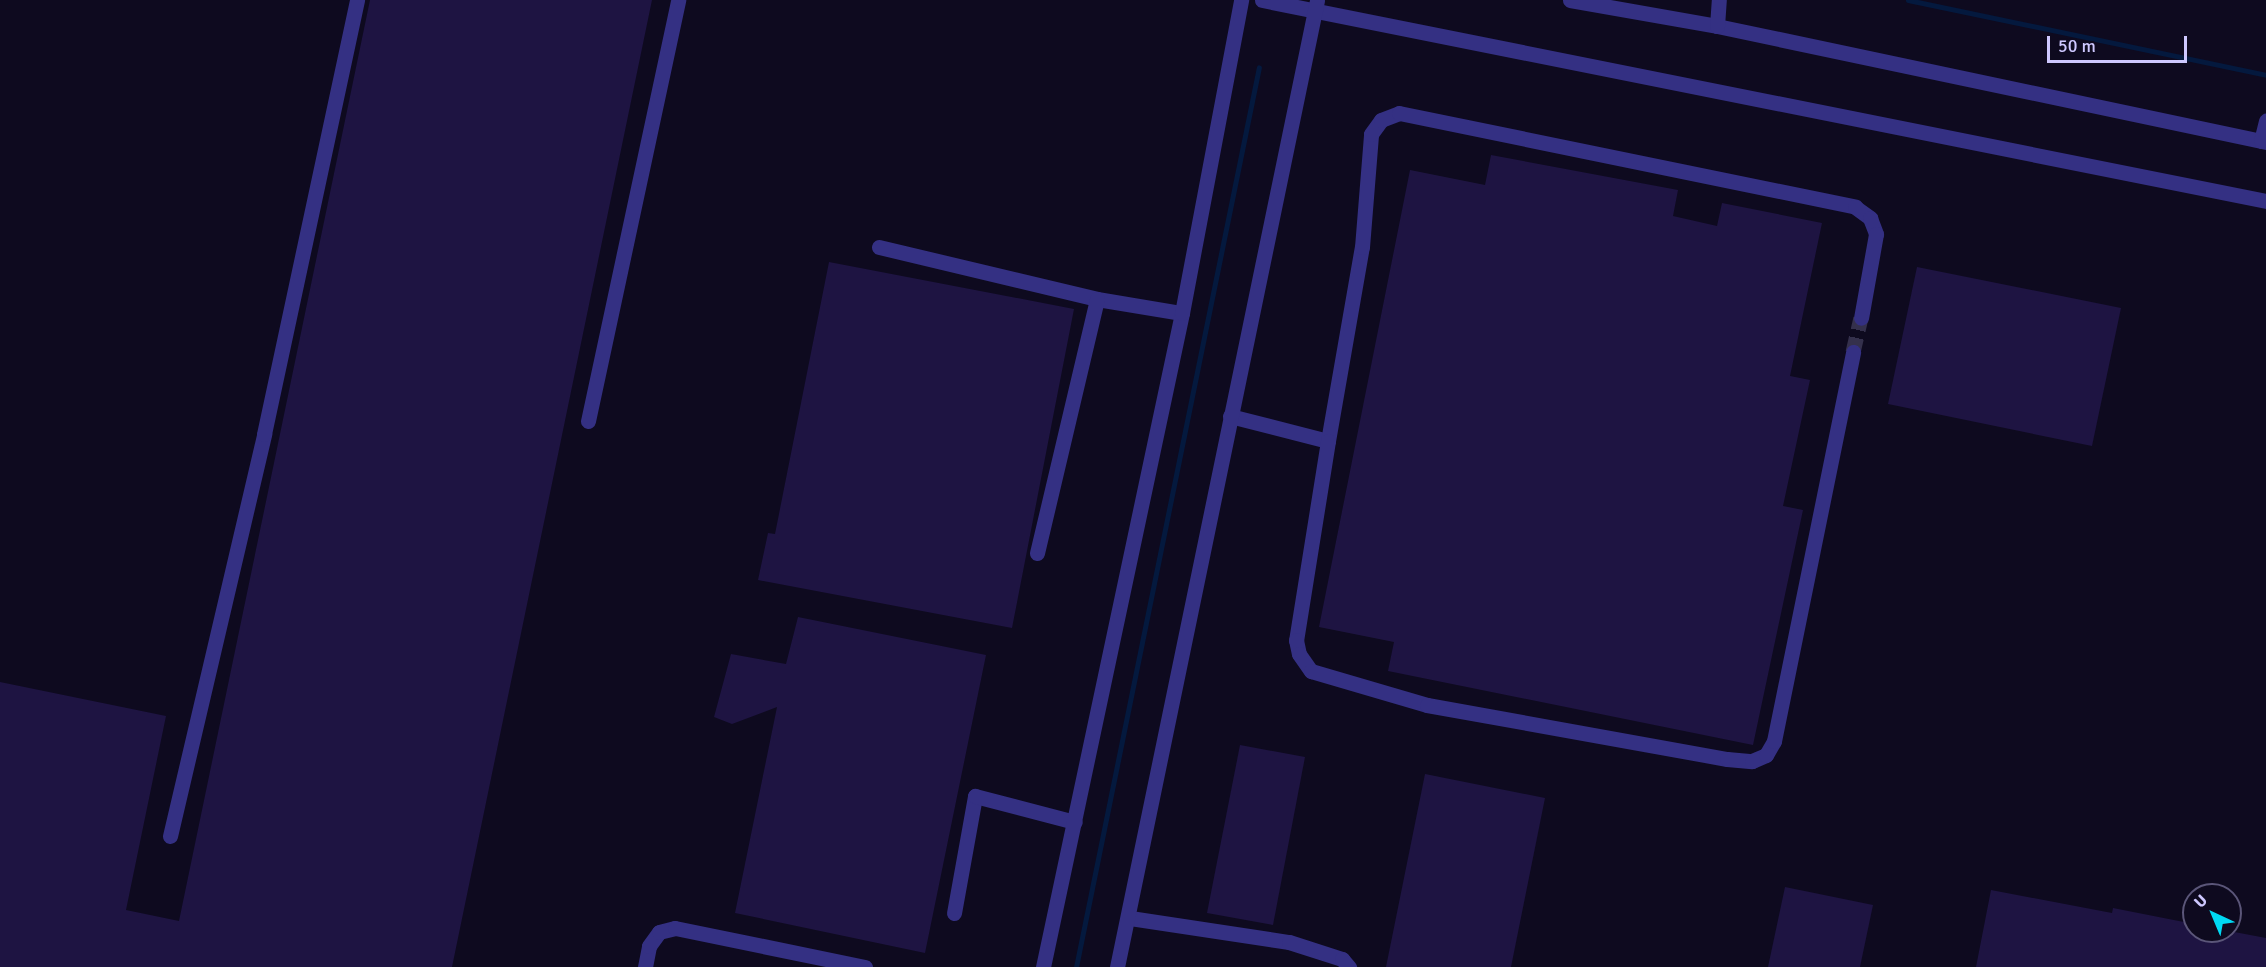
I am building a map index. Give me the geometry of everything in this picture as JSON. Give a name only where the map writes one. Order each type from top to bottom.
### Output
[{"type":"street","points":[[170,836],[261,446],[357,0]]},
{"type":"street","points":[[588,422],[678,0]]},
{"type":"street","points":[[1043,967],[1182,313],[1241,0]]},
{"type":"street","points":[[1262,0],[1316,6],[2266,201]]},
{"type":"street","points":[[1570,0],[1718,27],[2264,141],[2266,121]]},
{"type":"street","points":[[1718,27],[1719,1]]},
{"type":"street","points":[[1117,967],[1130,918],[1230,416],[1316,6]]},
{"type":"street","points":[[1853,352],[1773,741],[1766,755],[1752,760],[1726,759],[1427,705],[1311,671],[1299,654],[1296,640],[1362,247],[1371,134],[1381,120],[1399,113],[1855,207],[1870,218],[1876,234],[1861,318]]},
{"type":"street","points":[[879,247],[1097,299],[1182,313]]},
{"type":"street","points":[[1038,553],[1057,456],[1097,299]]},
{"type":"street","points":[[1230,416],[1328,441]]},
{"type":"street","points":[[954,913],[975,796],[1075,822]]},
{"type":"street","points":[[1130,918],[1290,942],[1331,955],[1350,967]]},
{"type":"street","points":[[645,967],[649,946],[659,932],[675,928],[865,967]]},
{"type":"building","points":[[370,0],[652,0],[452,967],[0,967],[0,682],[166,716],[126,910],[179,921]]},
{"type":"building","points":[[1491,155],[1678,190],[1673,216],[1717,226],[1722,203],[1822,223],[1790,376],[1810,380],[1783,506],[1803,510],[1753,745],[1388,671],[1394,642],[1319,627],[1410,170],[1485,185]]},
{"type":"building","points":[[829,262],[1074,309],[1012,628],[758,580],[768,533],[775,534]]},
{"type":"building","points":[[1917,267],[2121,308],[2092,446],[1888,404]]},
{"type":"building","points":[[798,617],[986,655],[925,953],[735,913],[777,707],[732,724],[714,717],[731,654],[786,664]]},
{"type":"building","points":[[1240,745],[1305,757],[1273,925],[1207,913]]},
{"type":"building","points":[[1425,774],[1545,798],[1511,967],[1386,967]]},
{"type":"building","points":[[1785,887],[1873,905],[1860,967],[1768,967]]},
{"type":"building","points":[[1991,890],[2112,913],[2113,908],[2182,922],[2182,943],[2242,943],[2242,933],[2266,938],[2266,967],[1976,967]]},
{"type":"waterway","points":[[1908,0],[2266,75]]},
{"type":"waterway","points":[[1076,967],[1259,67]]},
{"type":"tunnel","points":[[1853,352],[1861,318]]}]
